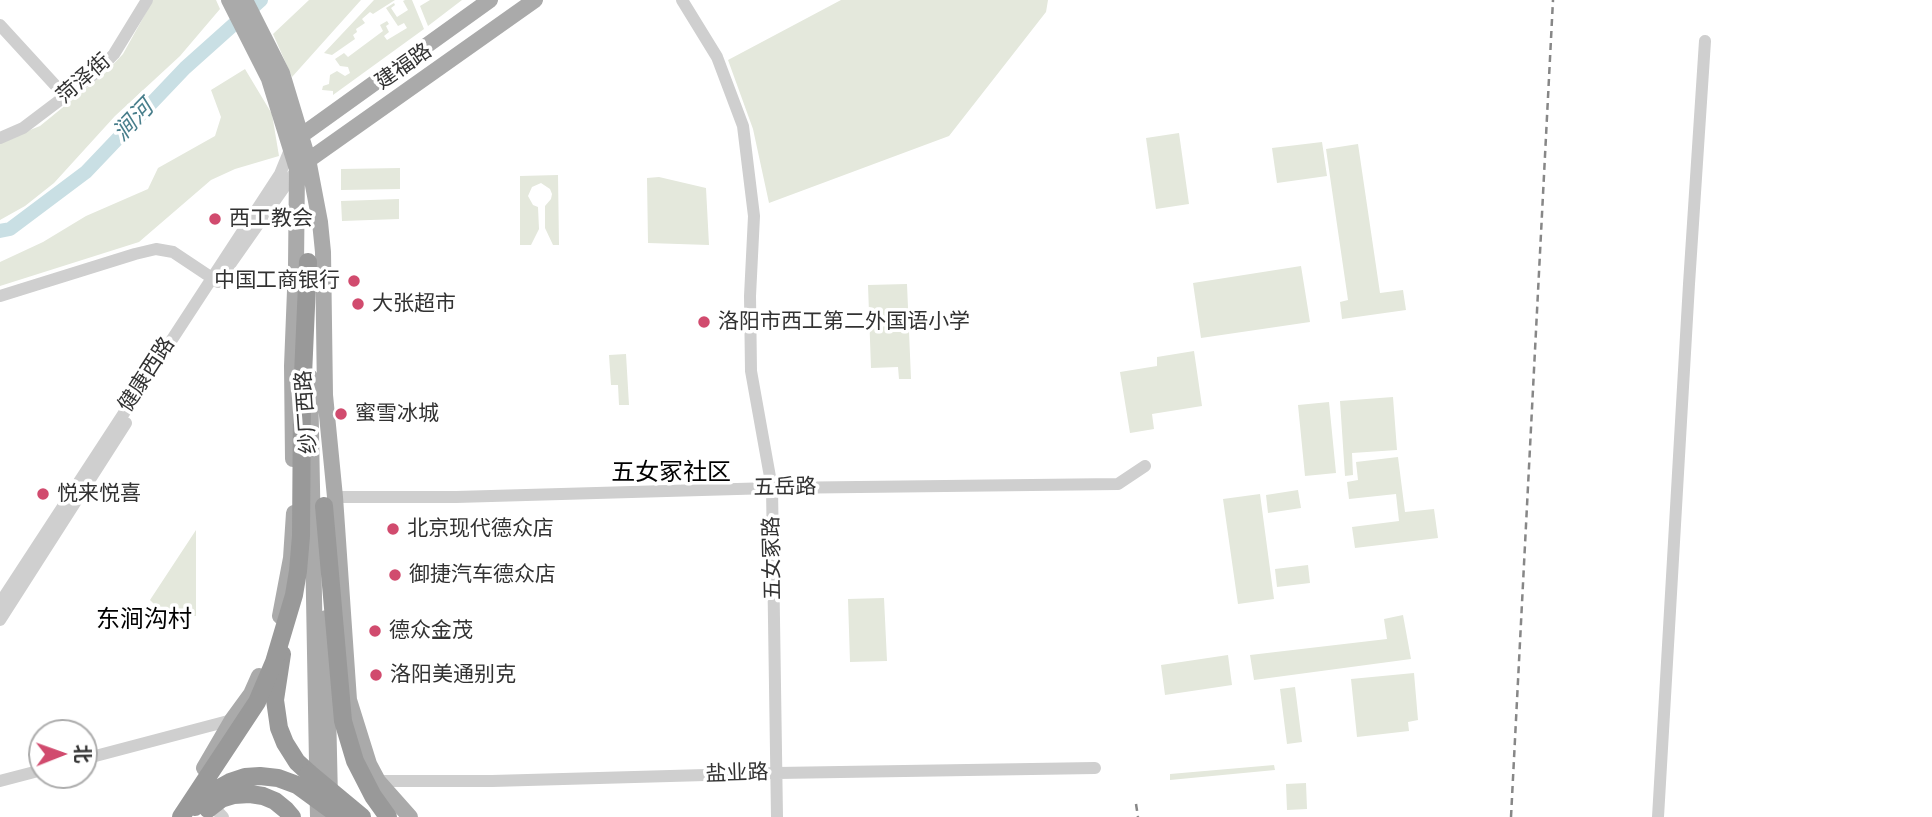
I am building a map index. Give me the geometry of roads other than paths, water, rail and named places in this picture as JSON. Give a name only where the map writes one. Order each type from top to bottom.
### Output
[{"type":"highway","points":[[308,262],[302,398],[301,536],[298,571],[275,700],[279,728],[297,762],[362,817]]},
{"type":"highway","points":[[330,501],[335,646],[343,721],[355,761],[373,796],[388,817]]},
{"type":"highway","points":[[183,817],[257,702],[274,662],[294,595]]},
{"type":"highway","points":[[183,817],[230,782],[260,776],[278,778],[297,785],[341,817]]},
{"type":"highway","points":[[201,817],[221,799],[250,794],[275,801],[292,817]]},
{"type":"main road","name":"纱厂西路","points":[[229,0],[275,76]]},
{"type":"main road","name":"纱厂西路","points":[[245,0],[297,141],[320,222],[330,501]]},
{"type":"main road","name":"建福路","points":[[297,141],[490,0]]},
{"type":"main road","name":"建福路","points":[[303,164],[535,0]]},
{"type":"main road","name":"纱厂西路","points":[[172,817],[251,694],[270,648],[283,604],[291,558],[294,508],[292,366],[303,164]]},
{"type":"main road","points":[[303,164],[308,262],[318,817]]},
{"type":"main road","points":[[330,501],[330,817]]},
{"type":"main road","points":[[330,501],[349,700],[369,764],[378,780],[411,817]]},
{"type":"street","name":"菏泽街","points":[[0,138],[23,128],[97,72],[114,54],[147,0]]},
{"type":"street","name":"五女冢路","points":[[682,0],[718,57],[743,126],[754,216],[750,296],[751,371],[772,488],[778,817]]},
{"type":"street","points":[[0,25],[66,97]]},
{"type":"street","points":[[1658,817],[1705,41]]},
{"type":"street","name":"健康西路","points":[[0,620],[215,280],[280,174],[297,141]]},
{"type":"street","name":"健康西路","points":[[0,603],[215,280],[303,164]]},
{"type":"street","points":[[0,296],[135,254],[156,250],[173,252],[215,280]]},
{"type":"street","name":"五岳路","points":[[330,501],[772,488],[1118,484],[1145,466]]},
{"type":"street","points":[[98,755],[232,720]]},
{"type":"street","name":"盐业路","points":[[378,780],[492,781],[1095,768]]},
{"type":"street","points":[[0,781],[28,774]]},
{"type":"street","points":[[193,786],[223,817]]},
{"type":"waterway","name":"涧河","points":[[0,231],[10,229],[86,172],[185,68],[261,0]]},
{"type":"railway","points":[[1511,817],[1553,0]]},
{"type":"railway","points":[[1136,804],[1138,817]]},
{"type":"place","name":"西工教会","points":[[215,219]]},
{"type":"place","name":"中国工商银行","points":[[354,281]]},
{"type":"place","name":"大张超市","points":[[358,304]]},
{"type":"place","name":"洛阳市西工第二外国语小学","points":[[704,322]]},
{"type":"place","name":"蜜雪冰城","points":[[341,414]]},
{"type":"place","name":"悦来悦喜","points":[[43,494]]},
{"type":"place","name":"北京现代德众店","points":[[393,529]]},
{"type":"place","name":"御捷汽车德众店","points":[[395,575]]},
{"type":"place","name":"德众金茂","points":[[375,631]]},
{"type":"place","name":"洛阳美通别克","points":[[376,675]]},
{"type":"district","name":"五女冢社区","points":[[671,473]]},
{"type":"district","name":"东涧沟村","points":[[144,620]]}]
